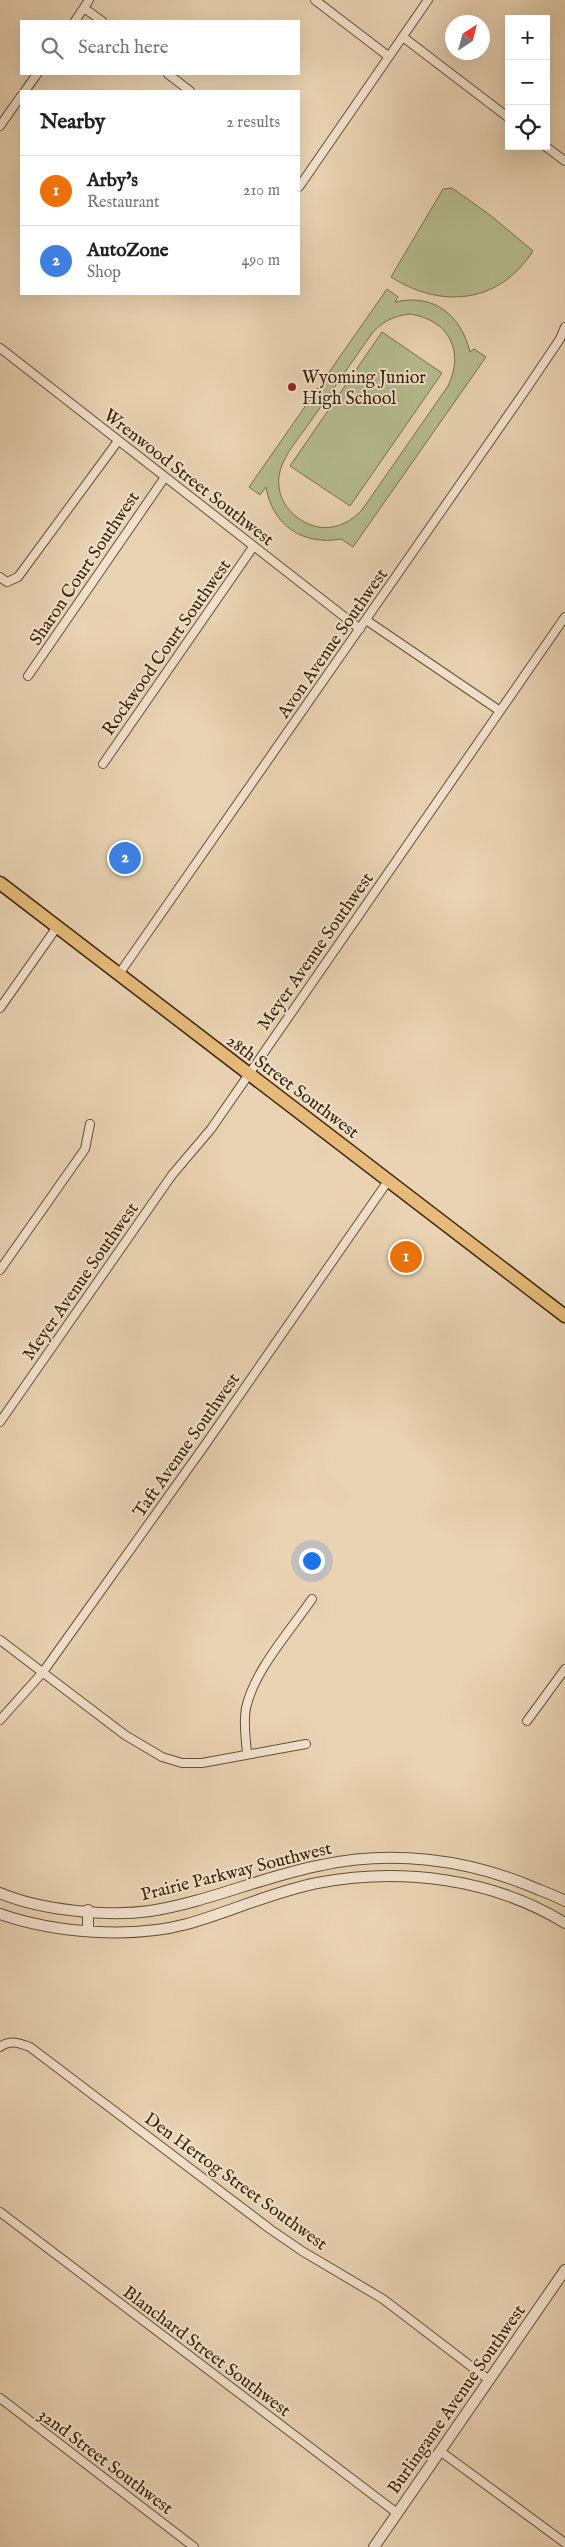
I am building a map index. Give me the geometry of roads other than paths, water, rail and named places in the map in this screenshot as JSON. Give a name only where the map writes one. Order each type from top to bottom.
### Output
[{"type":"main road","name":"28th Street Southwest","points":[[0,883],[565,1316]]},
{"type":"street","points":[[75,20],[89,0]]},
{"type":"street","points":[[315,0],[388,56]]},
{"type":"street","points":[[300,182],[428,0]]},
{"type":"street","points":[[84,8],[101,20]]},
{"type":"street","points":[[403,37],[505,115]]},
{"type":"street","points":[[26,90],[36,75]]},
{"type":"street","points":[[169,75],[189,90]]},
{"type":"street","points":[[0,126],[20,97]]},
{"type":"street","points":[[550,150],[565,161]]},
{"type":"street","name":"Avon Avenue Southwest","points":[[119,974],[527,388],[560,339],[565,327]]},
{"type":"street","name":"Wrenwood Street Southwest","points":[[0,348],[360,629]]},
{"type":"street","points":[[0,577],[7,582],[18,577],[118,441]]},
{"type":"street","name":"Sharon Court Southwest","points":[[28,676],[165,477]]},
{"type":"street","name":"Rockwood Court Southwest","points":[[103,764],[253,547]]},
{"type":"street","name":"Meyer Avenue Southwest","points":[[0,1422],[172,1175],[211,1129],[565,617]]},
{"type":"street","points":[[366,620],[500,711]]},
{"type":"street","points":[[0,1008],[57,927]]},
{"type":"street","points":[[0,1270],[85,1149],[90,1124]]},
{"type":"street","name":"Taft Avenue Southwest","points":[[0,1720],[42,1672],[205,1445],[388,1181]]},
{"type":"street","points":[[247,1754],[245,1726],[250,1694],[260,1674],[312,1599]]},
{"type":"street","points":[[0,1640],[125,1735],[162,1757],[182,1763],[202,1763],[306,1744]]},
{"type":"street","points":[[527,1721],[565,1669]]},
{"type":"street","name":"Prairie Parkway Southwest","points":[[0,1894],[35,1903],[88,1910],[148,1911],[181,1904],[264,1878],[324,1864],[393,1858],[434,1860],[496,1872],[565,1901]]},
{"type":"street","name":"Prairie Parkway Southwest","points":[[0,1914],[43,1925],[88,1930],[120,1932],[160,1929],[186,1924],[317,1883],[361,1877],[402,1876],[442,1879],[484,1888],[523,1902],[565,1923]]},
{"type":"street","points":[[88,1910],[88,1930]]},
{"type":"street","name":"Den Hertog Street Southwest","points":[[0,2047],[6,2043],[14,2042],[30,2047],[270,2229],[302,2251],[383,2299],[489,2380]]},
{"type":"street","name":"Blanchard Street Southwest","points":[[0,2212],[397,2513]]},
{"type":"street","name":"Burlingame Avenue Southwest","points":[[374,2547],[565,2270]]},
{"type":"street","name":"32nd Street Southwest","points":[[0,2398],[194,2547]]},
{"type":"street","points":[[440,2451],[565,2543]]},
{"type":"place","name":"Wyoming Junior High School","points":[[292,387]]},
{"type":"place","name":"AutoZone","points":[[125,858]]},
{"type":"place","name":"Arby's","points":[[406,1257]]}]
